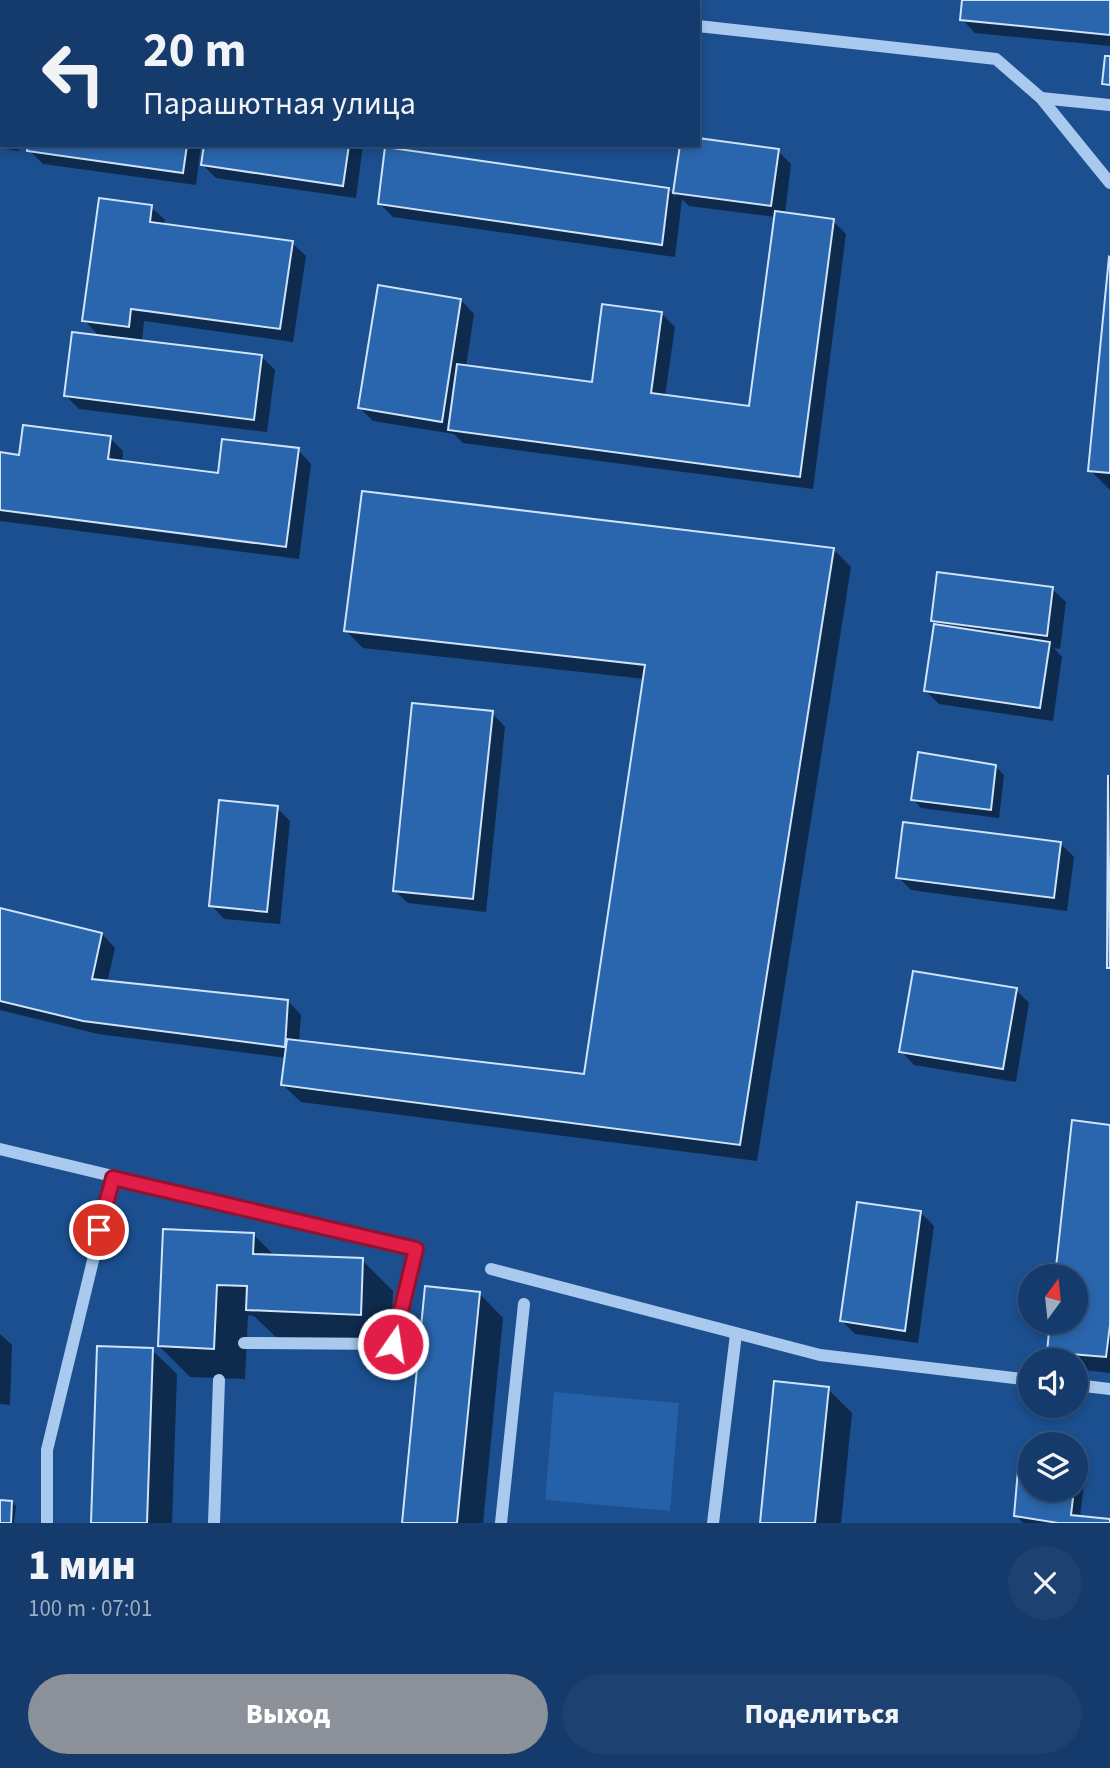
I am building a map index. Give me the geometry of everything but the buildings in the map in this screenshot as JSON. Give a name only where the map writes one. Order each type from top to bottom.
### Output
[{"type":"street","points":[[700,26],[996,60],[1041,98],[1110,183]]},
{"type":"street","points":[[1041,98],[1110,105]]},
{"type":"street","points":[[0,1149],[416,1249],[393,1344],[244,1343]]},
{"type":"street","points":[[47,1523],[47,1450],[113,1178]]},
{"type":"street","points":[[491,1269],[820,1356],[1018,1379]]},
{"type":"street","points":[[501,1523],[524,1304]]},
{"type":"street","points":[[713,1523],[736,1334]]},
{"type":"street","points":[[214,1523],[219,1380]]},
{"type":"street","points":[[1088,1386],[1110,1389]]},
{"type":"shaded area","points":[[554,1392],[679,1403],[670,1511],[545,1500]]},
{"type":"route","points":[[99,1230],[113,1178],[416,1249],[393,1344]]}]
